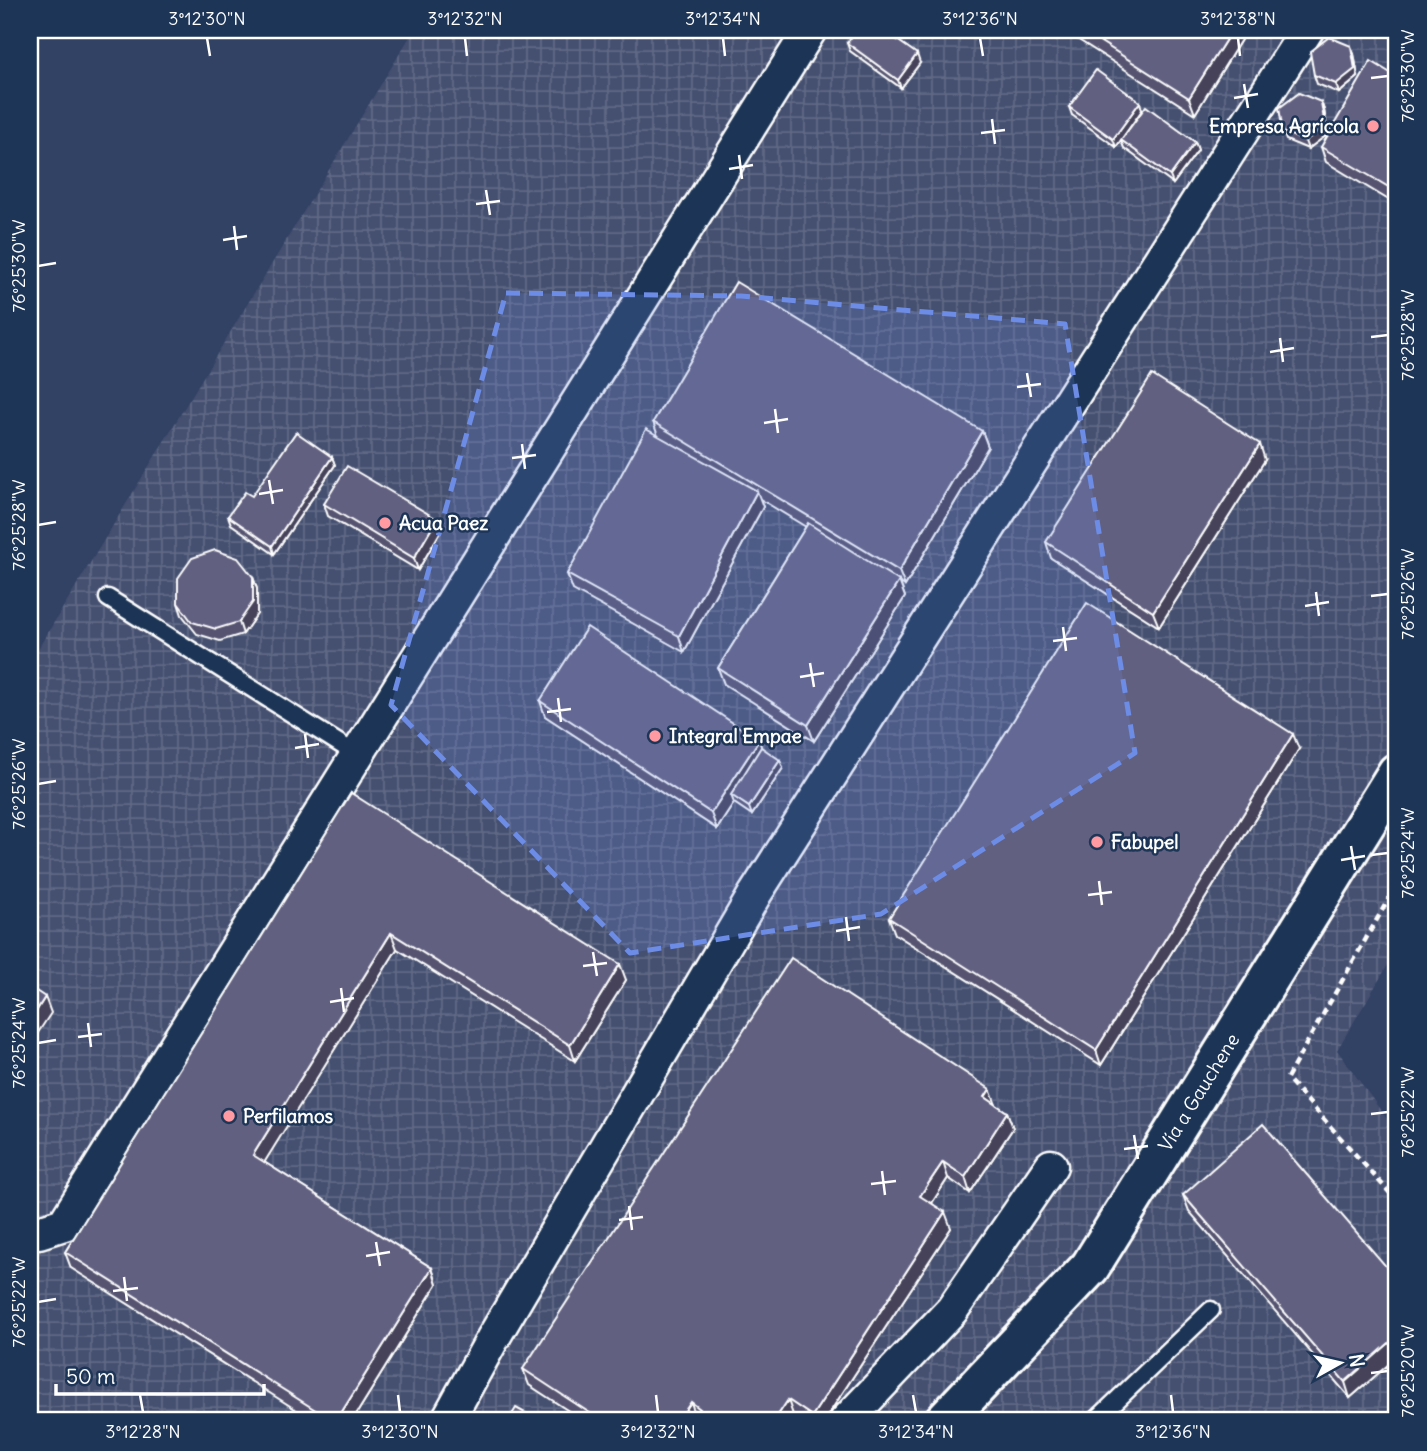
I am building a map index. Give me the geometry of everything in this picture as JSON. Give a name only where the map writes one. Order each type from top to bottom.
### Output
[{"type":"street","points":[[30,1231],[39,1232],[64,1224],[810,30]]},
{"type":"street","points":[[447,1421],[755,894],[1307,30]]},
{"type":"street","name":"Vía a Gauchene","points":[[943,1421],[1090,1267],[1397,773]]},
{"type":"street","points":[[846,1421],[952,1310],[1051,1166]]},
{"type":"lane","points":[[108,598],[356,754]]},
{"type":"lane","points":[[1095,1421],[1211,1310]]},
{"type":"path","points":[[1397,884],[1287,1078],[1397,1201]]},
{"type":"highlighted area","points":[[506,293],[741,296],[1065,324],[1135,753],[881,914],[630,953],[391,705]]},
{"type":"shaded area","points":[[414,30],[1397,30],[1397,950],[1337,1050],[1397,1133],[1397,1421],[30,1421],[30,662]]},
{"type":"building","points":[[857,30],[883,30],[917,54],[898,80],[847,43]]},
{"type":"building","points":[[1082,30],[1232,30],[1189,98]]},
{"type":"building","points":[[1329,37],[1351,46],[1355,69],[1336,84],[1314,75],[1310,52]]},
{"type":"building","name":"Empresa Agrícola","points":[[1371,61],[1397,77],[1397,192],[1321,147]]},
{"type":"building","points":[[1096,70],[1140,102],[1113,139],[1069,107]]},
{"type":"building","points":[[1299,93],[1321,102],[1325,126],[1305,141],[1283,132],[1279,108]]},
{"type":"building","points":[[1146,106],[1195,142],[1170,176],[1121,140]]},
{"type":"building","points":[[736,282],[982,431],[899,571],[653,422]]},
{"type":"building","points":[[1152,375],[1260,444],[1153,612],[1046,542]]},
{"type":"building","points":[[646,429],[757,491],[679,636],[567,574]]},
{"type":"building","points":[[296,432],[332,457],[272,546],[228,516],[245,492],[252,496]]},
{"type":"building","name":"Acua Paez","points":[[347,466],[437,519],[414,558],[324,504]]},
{"type":"building","points":[[808,523],[899,581],[808,725],[718,668]]},
{"type":"building","points":[[215,550],[238,558],[253,577],[253,602],[239,622],[216,629],[192,622],[178,603],[178,578],[192,558]]},
{"type":"building","name":"Fabupel","points":[[1087,603],[1293,734],[1096,1050],[889,918]]},
{"type":"building","name":"Integral Empae","points":[[587,627],[759,740],[711,813],[540,701]]},
{"type":"building","points":[[761,747],[780,760],[749,807],[731,795]]},
{"type":"building","name":"Perfilamos","points":[[351,793],[620,964],[570,1045],[391,933],[253,1155],[432,1268],[336,1421],[333,1421],[65,1252]]},
{"type":"building","points":[[791,958],[990,1089],[985,1097],[1007,1112],[965,1177],[943,1162],[920,1196],[945,1212],[812,1416],[788,1400],[774,1421],[692,1421],[700,1409],[691,1402],[678,1421],[602,1421],[523,1369]]},
{"type":"building","points":[[30,987],[45,997],[30,1021]]},
{"type":"building","points":[[1263,1124],[1397,1279],[1397,1336],[1345,1382],[1183,1195]]},
{"type":"building","points":[[516,1408],[540,1421],[508,1421]]},
{"type":"place","name":"Empresa Agrícola","points":[[1373,126]]},
{"type":"place","name":"Acua Paez","points":[[385,523]]},
{"type":"place","name":"Integral Empae","points":[[655,736]]},
{"type":"place","name":"Fabupel","points":[[1097,842]]},
{"type":"place","name":"Perfilamos","points":[[229,1116]]}]
